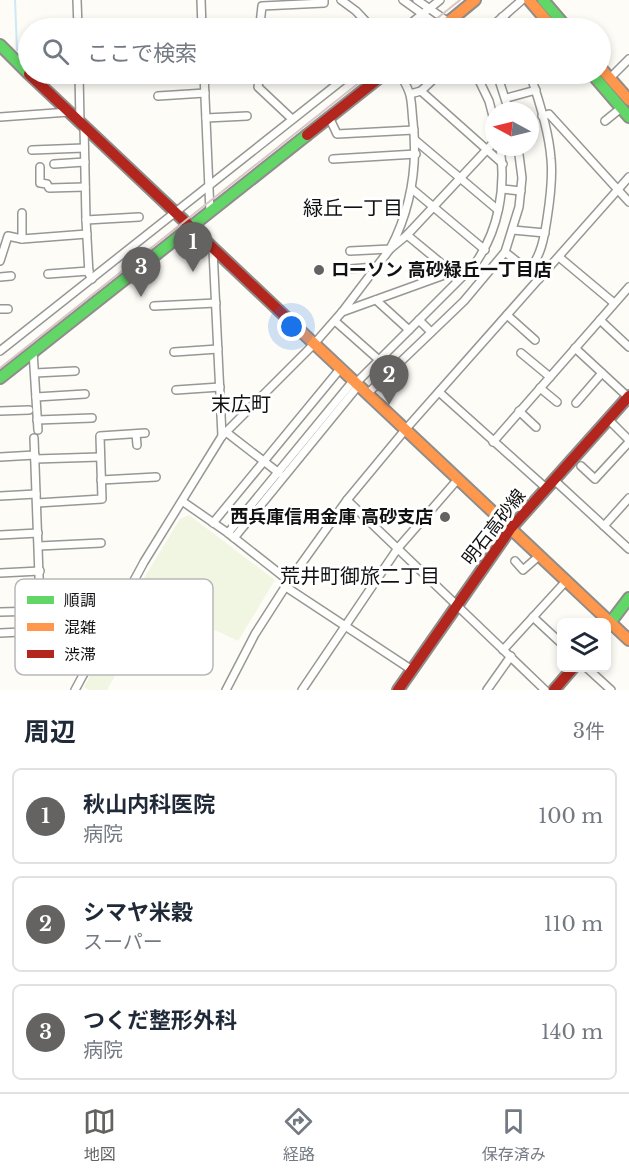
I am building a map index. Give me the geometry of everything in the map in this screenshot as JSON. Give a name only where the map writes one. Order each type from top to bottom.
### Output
[{"type":"street","points":[[77,0],[78,18]]},
{"type":"street","points":[[201,0],[202,18]]},
{"type":"street","points":[[261,18],[262,6],[324,3],[324,0]]},
{"type":"street","points":[[341,0],[363,18]]},
{"type":"street","points":[[403,0],[427,11]]},
{"type":"street","points":[[417,0],[435,18]]},
{"type":"street","points":[[418,18],[440,0]]},
{"type":"street","points":[[456,18],[475,0]]},
{"type":"street","points":[[502,17],[522,0]]},
{"type":"street","points":[[529,0],[544,18]]},
{"type":"street","points":[[543,0],[558,18]]},
{"type":"street","points":[[0,45],[18,62]]},
{"type":"street","points":[[611,77],[629,59]]},
{"type":"street","points":[[611,80],[625,104],[629,117]]},
{"type":"street","points":[[40,84],[213,250],[567,580],[602,618]]},
{"type":"street","points":[[80,84],[89,271],[92,279]]},
{"type":"street","points":[[205,84],[210,212]]},
{"type":"street","points":[[258,84],[258,87],[292,119]]},
{"type":"street","points":[[0,351],[337,84]]},
{"type":"street","points":[[0,378],[371,84]]},
{"type":"street","points":[[390,249],[403,223],[412,189],[416,154],[410,94],[405,84]]},
{"type":"street","points":[[410,94],[421,91],[429,84]]},
{"type":"street","points":[[481,84],[489,102]]},
{"type":"street","points":[[501,84],[508,102]]},
{"type":"street","points":[[529,271],[539,255],[545,233],[552,160],[534,84]]},
{"type":"street","points":[[603,84],[625,104]]},
{"type":"street","points":[[507,98],[536,90]]},
{"type":"street","points":[[421,91],[485,149]]},
{"type":"street","points":[[158,96],[205,93]]},
{"type":"street","points":[[605,121],[625,104]]},
{"type":"street","points":[[0,117],[69,112]]},
{"type":"street","points":[[542,116],[549,114],[629,202]]},
{"type":"street","points":[[206,118],[247,116]]},
{"type":"street","points":[[330,117],[337,134],[414,130]]},
{"type":"street","points":[[415,140],[498,210]]},
{"type":"street","points":[[32,150],[84,148]]},
{"type":"street","points":[[134,579],[224,434],[314,344],[335,321],[390,249],[407,235],[485,151]]},
{"type":"street","points":[[333,159],[416,154]]},
{"type":"street","points":[[493,156],[503,164]]},
{"type":"street","points":[[231,536],[379,360],[474,265],[486,250],[502,189],[502,156]]},
{"type":"street","points":[[231,536],[279,473],[359,386],[431,332],[464,301],[505,252],[513,230],[521,191],[520,156]]},
{"type":"street","points":[[350,158],[350,168]]},
{"type":"street","points":[[54,164],[85,162]]},
{"type":"street","points":[[40,167],[40,183],[47,184],[49,189],[86,187]]},
{"type":"street","points":[[228,689],[255,634],[347,500],[405,430],[629,177]]},
{"type":"street","points":[[412,189],[486,250]]},
{"type":"street","points":[[502,189],[521,191]]},
{"type":"street","points":[[22,213],[22,238]]},
{"type":"street","points":[[87,220],[139,217]]},
{"type":"street","points":[[513,230],[545,233]]},
{"type":"street","points":[[0,233],[22,238],[87,234]]},
{"type":"street","points":[[407,235],[453,273]]},
{"type":"street","points":[[0,261],[8,236]]},
{"type":"street","points":[[350,250],[390,249]]},
{"type":"street","points":[[213,250],[224,434],[279,473]]},
{"type":"street","points":[[505,252],[539,279]]},
{"type":"street","points":[[559,257],[614,303]]},
{"type":"street","points":[[342,312],[474,265]]},
{"type":"street","points":[[338,270],[375,267]]},
{"type":"street","points":[[48,274],[89,271]]},
{"type":"street","points":[[0,277],[11,276]]},
{"type":"street","points":[[493,442],[629,287]]},
{"type":"street","points":[[376,300],[409,330]]},
{"type":"street","points":[[154,306],[216,303]]},
{"type":"street","points":[[507,315],[526,337],[535,340]]},
{"type":"street","points":[[419,320],[431,332]]},
{"type":"street","points":[[600,320],[629,346]]},
{"type":"street","points":[[335,321],[379,360]]},
{"type":"street","points":[[575,348],[628,396]]},
{"type":"street","points":[[174,352],[218,350]]},
{"type":"street","points":[[33,351],[38,430]]},
{"type":"street","points":[[521,353],[550,377]]},
{"type":"street","points":[[213,523],[340,369]]},
{"type":"street","points":[[35,373],[75,371]]},
{"type":"street","points":[[576,403],[602,373]]},
{"type":"street","points":[[176,390],[220,387]]},
{"type":"street","points":[[540,388],[557,402]]},
{"type":"street","points":[[439,392],[546,488]]},
{"type":"street","points":[[36,397],[85,394]]},
{"type":"street","name":"明石高砂線","points":[[398,690],[510,528],[628,396]]},
{"type":"street","points":[[0,411],[29,410]]},
{"type":"street","points":[[519,411],[536,427]]},
{"type":"street","points":[[37,420],[92,418]]},
{"type":"street","points":[[581,466],[595,479],[629,441],[608,419]]},
{"type":"street","points":[[37,503],[102,499],[100,436],[145,433]]},
{"type":"street","points":[[136,434],[137,445]]},
{"type":"street","points":[[34,438],[40,579]]},
{"type":"street","points":[[0,457],[100,457]]},
{"type":"street","points":[[101,480],[156,477]]},
{"type":"street","points":[[302,690],[398,548],[458,479]]},
{"type":"street","points":[[553,479],[629,549]]},
{"type":"street","points":[[0,496],[36,494]]},
{"type":"street","points":[[604,526],[629,498]]},
{"type":"street","points":[[347,500],[545,690]]},
{"type":"street","points":[[182,501],[231,536],[288,584],[412,670]]},
{"type":"street","points":[[0,535],[38,533]]},
{"type":"street","points":[[39,546],[101,543]]},
{"type":"street","points":[[515,561],[523,570],[540,555]]},
{"type":"street","points":[[0,573],[40,571]]},
{"type":"street","points":[[503,650],[567,580]]},
{"type":"street","points":[[611,622],[629,598]]},
{"type":"street","points":[[0,612],[15,611]]},
{"type":"street","points":[[533,617],[557,640]]},
{"type":"street","points":[[611,626],[629,640]]},
{"type":"street","points":[[0,633],[15,632]]},
{"type":"street","points":[[487,690],[511,656]]},
{"type":"street","points":[[554,690],[570,672]]},
{"type":"street","points":[[591,672],[611,690]]},
{"type":"street","points":[[75,690],[83,675]]},
{"type":"green space","points":[[189,515],[275,580],[238,641],[215,630],[213,632],[213,579],[144,579],[180,519]]},
{"type":"green space","points":[[91,675],[115,675],[107,690],[89,690],[84,687]]},
{"type":"waterway","points":[[15,0],[17,50]]},
{"type":"railway","points":[[438,18],[460,0]]},
{"type":"railway","points":[[0,368],[357,84]]},
{"type":"traffic: fast","points":[[543,0],[558,18]]},
{"type":"traffic: fast","points":[[0,45],[18,63]]},
{"type":"traffic: fast","points":[[601,84],[629,117]]},
{"type":"traffic: fast","points":[[0,378],[307,135]]},
{"type":"traffic: fast","points":[[611,622],[629,598]]},
{"type":"traffic: slow","points":[[453,18],[475,0]]},
{"type":"traffic: slow","points":[[529,0],[544,18]]},
{"type":"traffic: slow","points":[[611,80],[629,100]]},
{"type":"traffic: slow","points":[[289,320],[629,640]]},
{"type":"traffic: jam","points":[[40,84],[289,320]]},
{"type":"traffic: jam","points":[[307,135],[371,84]]},
{"type":"traffic: jam","points":[[398,690],[511,528],[629,396]]},
{"type":"traffic: jam","points":[[554,690],[570,672]]},
{"type":"place","name":"ローソン 高砂緑丘一丁目店","points":[[319,270]]},
{"type":"place","name":"秋山内科医院","points":[[193,272]]},
{"type":"place","name":"つくだ整形外科","points":[[141,297]]},
{"type":"place","name":"シマヤ米穀","points":[[389,405]]},
{"type":"place","name":"西兵庫信用金庫 高砂支店","points":[[445,517]]},
{"type":"district","name":"緑丘一丁目","points":[[353,208]]},
{"type":"district","name":"末広町","points":[[241,404]]},
{"type":"district","name":"荒井町御旅二丁目","points":[[360,576]]}]
